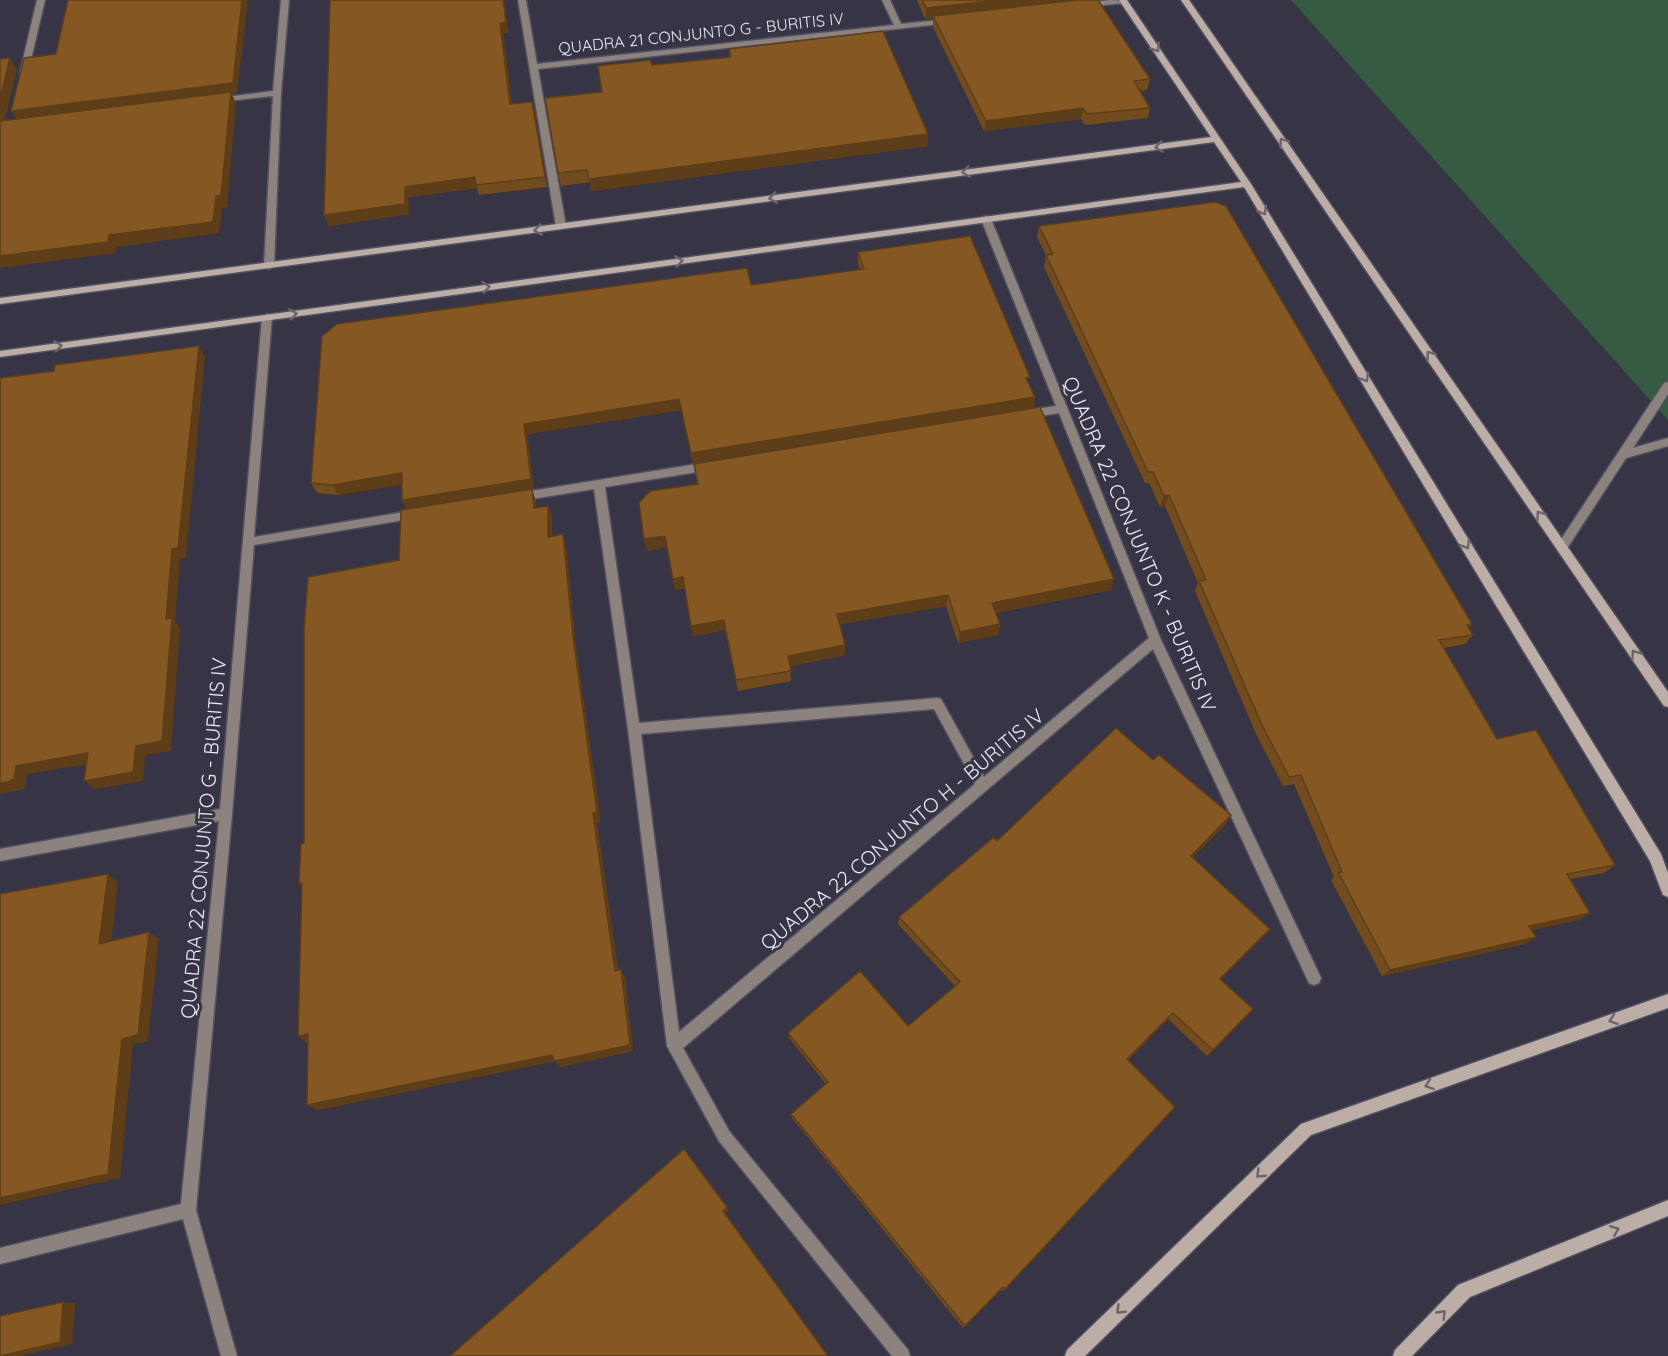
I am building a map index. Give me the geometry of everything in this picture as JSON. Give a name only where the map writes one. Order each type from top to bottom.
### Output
[{"type":"street","points":[[21,81],[41,0]]},
{"type":"street","points":[[269,266],[277,93],[285,0]]},
{"type":"street","points":[[522,0],[561,226]]},
{"type":"street","points":[[886,0],[898,26]]},
{"type":"street","points":[[1076,6],[1124,0],[1217,139],[1247,184],[1656,858],[1668,891]]},
{"type":"street","points":[[1185,0],[1668,702]]},
{"type":"street","name":"QUADRA 21 CONJUNTO G - BURITIS IV","points":[[533,67],[957,20]]},
{"type":"street","points":[[208,102],[277,93]]},
{"type":"street","points":[[0,301],[1217,139]]},
{"type":"street","points":[[0,354],[1247,184]]},
{"type":"street","name":"QUADRA 22 CONJUNTO K - BURITIS IV","points":[[986,219],[1155,640],[1314,978]]},
{"type":"street","name":"QUADRA 22 CONJUNTO G - BURITIS IV","points":[[229,1356],[188,1210],[226,814],[267,317]]},
{"type":"street","points":[[1562,547],[1668,386]]},
{"type":"street","points":[[1015,416],[1062,409]]},
{"type":"street","points":[[1622,456],[1668,442]]},
{"type":"street","points":[[505,500],[726,464]]},
{"type":"street","points":[[599,484],[634,729],[674,1046],[724,1136],[902,1356]]},
{"type":"street","points":[[248,542],[423,513]]},
{"type":"street","name":"QUADRA 22 CONJUNTO H - BURITIS IV","points":[[674,1046],[1155,640]]},
{"type":"street","points":[[634,729],[937,703],[983,787]]},
{"type":"street","points":[[0,855],[226,814]]},
{"type":"street","points":[[1073,1356],[1306,1129],[1668,1001]]},
{"type":"street","points":[[1401,1356],[1464,1291],[1668,1208]]},
{"type":"street","points":[[0,1256],[188,1210]]},
{"type":"green space","points":[[1291,0],[1668,0],[1668,420]]},
{"type":"building","points":[[68,0],[242,0],[233,83],[11,111],[24,58],[56,54]]},
{"type":"building","points":[[330,0],[503,0],[506,22],[500,23],[510,104],[532,102],[545,177],[476,185],[475,177],[405,187],[405,204],[324,215]]},
{"type":"building","points":[[922,0],[1000,0],[926,8]]},
{"type":"building","points":[[1078,0],[1098,0],[1150,79],[1134,81],[1150,108],[1087,114],[1083,108],[986,121],[933,16]]},
{"type":"building","points":[[883,31],[928,134],[589,179],[587,170],[558,173],[545,98],[602,92],[598,66],[650,60],[652,65],[731,57],[729,49]]},
{"type":"building","points":[[10,58],[0,99],[0,59]]},
{"type":"building","points":[[231,92],[221,196],[216,196],[213,222],[109,235],[108,242],[0,256],[0,121]]},
{"type":"building","points":[[1215,202],[1226,206],[1472,624],[1467,625],[1473,635],[1439,640],[1497,739],[1536,730],[1615,865],[1567,874],[1590,913],[1529,926],[1536,937],[1390,970],[1338,872],[1342,872],[1301,775],[1289,777],[1262,725],[1199,581],[1206,580],[1169,495],[1164,496],[1153,472],[1148,472],[1046,255],[1053,254],[1039,226]]},
{"type":"building","points":[[970,236],[1030,377],[1026,378],[1035,397],[691,453],[679,399],[524,424],[531,479],[402,500],[402,473],[332,485],[311,483],[322,336],[337,324],[747,268],[751,285],[864,269],[858,252]]},
{"type":"building","points":[[199,346],[178,548],[172,549],[166,619],[172,618],[162,741],[136,746],[133,772],[84,781],[88,753],[16,766],[14,779],[0,783],[0,378],[54,371],[55,365]]},
{"type":"building","points":[[1040,407],[1114,579],[992,603],[1000,624],[960,632],[948,595],[837,614],[845,645],[788,656],[791,671],[736,680],[724,620],[691,626],[683,577],[673,579],[665,536],[644,539],[639,503],[650,491],[698,484],[694,464]]},
{"type":"building","points":[[532,489],[534,508],[548,506],[548,537],[563,534],[573,637],[597,813],[593,813],[615,971],[621,969],[630,1045],[555,1061],[552,1055],[307,1105],[308,1034],[298,1036],[302,883],[299,884],[301,844],[304,843],[304,630],[308,577],[399,560],[401,510]]},
{"type":"building","points":[[1116,728],[1153,760],[1159,755],[1231,815],[1191,856],[1270,929],[1220,979],[1253,1009],[1213,1050],[1173,1013],[1127,1059],[1175,1107],[1005,1289],[1003,1287],[965,1326],[791,1114],[828,1082],[788,1033],[860,971],[908,1026],[960,982],[899,917],[994,837],[997,841]]},
{"type":"building","points":[[108,874],[99,944],[149,932],[138,1035],[122,1039],[108,1174],[0,1198],[0,894]]},
{"type":"building","points":[[684,1149],[727,1207],[723,1211],[828,1356],[450,1356]]},
{"type":"building","points":[[63,1302],[60,1342],[0,1356],[0,1316]]}]
